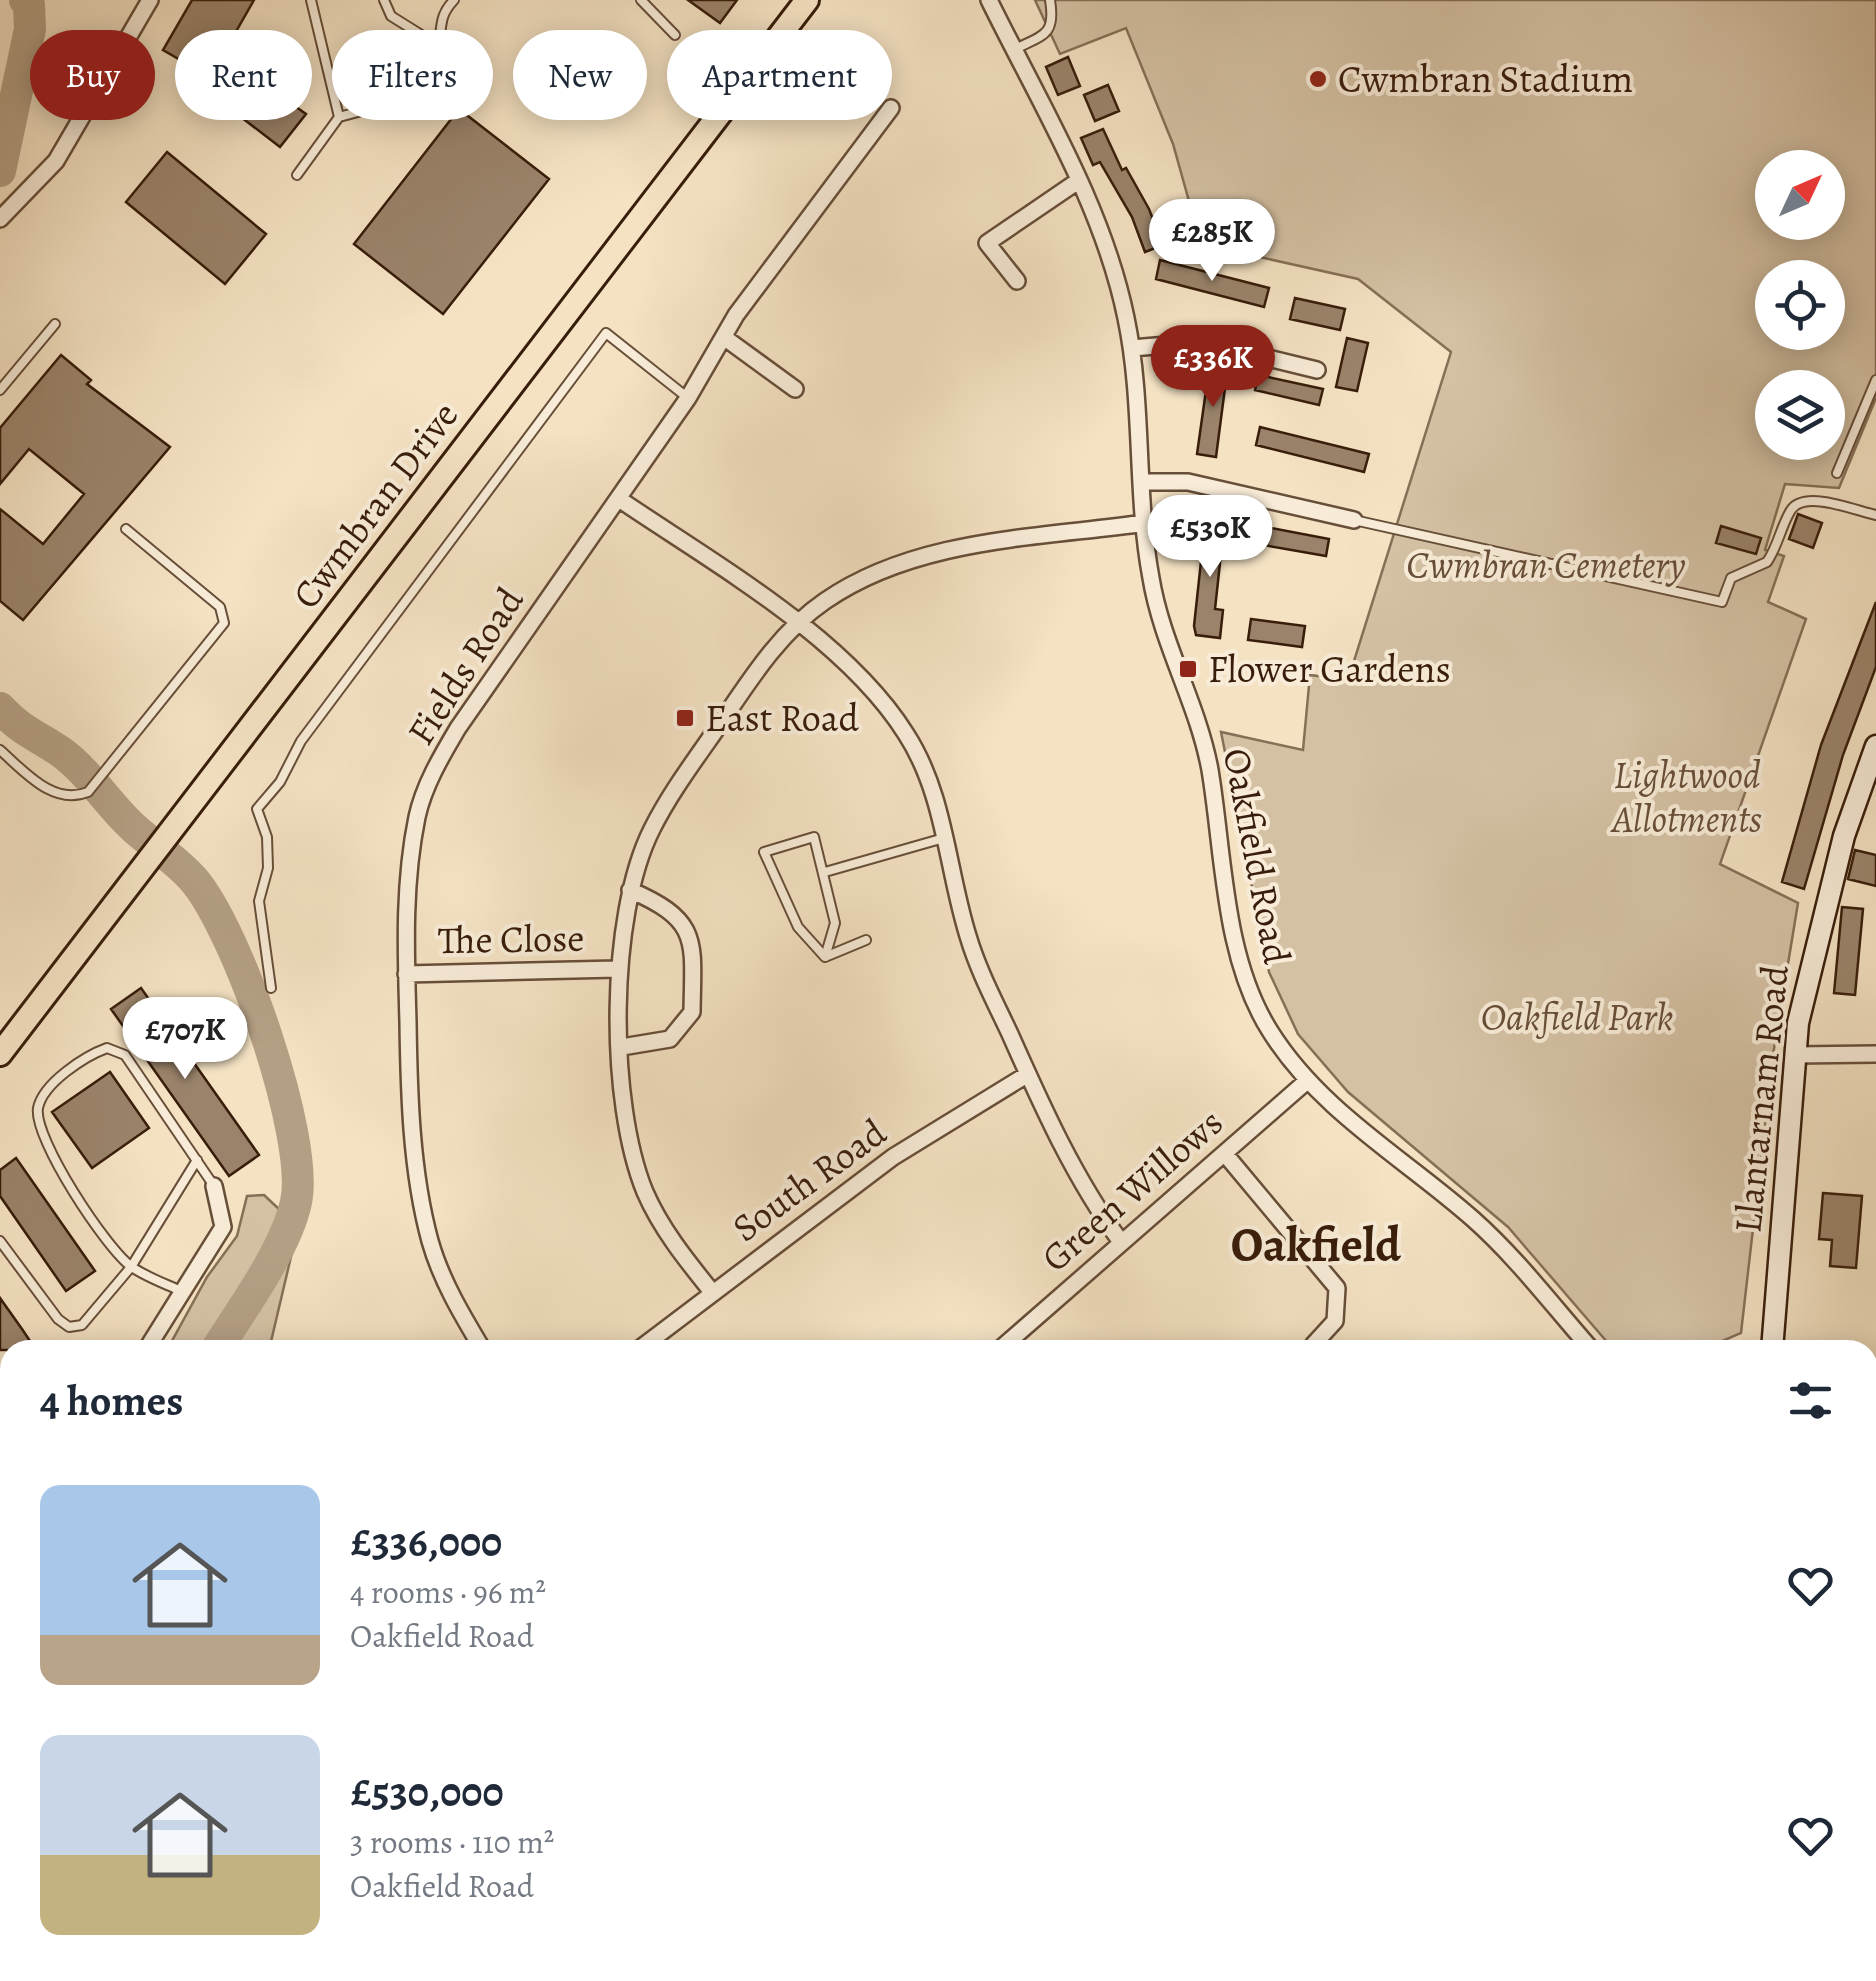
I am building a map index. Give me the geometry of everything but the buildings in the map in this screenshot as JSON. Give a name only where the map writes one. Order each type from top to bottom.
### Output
[{"type":"main road","name":"Cwmbran Drive","points":[[0,1054],[807,0]]},
{"type":"street","points":[[0,219],[56,160],[150,0]]},
{"type":"street","name":"Oakfield Road","points":[[989,0],[1107,245],[1132,348],[1145,522],[1157,609],[1209,764],[1248,984],[1270,1032],[1308,1080],[1339,1112],[1492,1237],[1583,1340]]},
{"type":"street","name":"Fields Road","points":[[477,1340],[453,1300],[430,1241],[410,1093],[408,872],[418,813],[438,762],[688,398],[736,315],[882,120]]},
{"type":"street","points":[[1016,281],[987,243],[1078,180]]},
{"type":"street","points":[[725,338],[795,388]]},
{"type":"street","points":[[1132,348],[1202,342],[1318,370]]},
{"type":"street","points":[[1143,482],[1206,485],[1354,520]]},
{"type":"street","points":[[619,499],[799,622],[885,705],[906,733],[924,766],[970,941],[1028,1074],[1096,1208],[1121,1242]]},
{"type":"street","points":[[712,1292],[674,1242],[645,1191],[624,1109],[618,969],[630,890],[651,831],[684,776],[775,647],[799,622],[862,580],[945,551],[1145,522]]},
{"type":"street","name":"Llantarnam Road","points":[[1773,1340],[1794,1055],[1809,964],[1844,836],[1876,746]]},
{"type":"street","points":[[622,1047],[670,1039],[692,1012],[689,931],[669,907],[630,890]]},
{"type":"street","name":"The Close","points":[[406,974],[618,969]]},
{"type":"street","points":[[1794,1055],[1876,1054]]},
{"type":"street","name":"South Road","points":[[651,1340],[893,1156],[1028,1074]]},
{"type":"street","name":"Green Willows","points":[[1010,1340],[1308,1080]]},
{"type":"street","points":[[1225,1154],[1337,1288],[1335,1321],[1319,1340]]},
{"type":"street","points":[[152,1340],[223,1227],[214,1186]]},
{"type":"lane","points":[[311,0],[332,88]]},
{"type":"lane","points":[[384,0],[391,16],[413,30]]},
{"type":"lane","points":[[439,30],[440,15],[454,0]]},
{"type":"lane","points":[[642,0],[670,30]]},
{"type":"lane","points":[[1014,50],[1049,31],[1053,22],[1050,0]]},
{"type":"lane","points":[[297,175],[337,120]]},
{"type":"lane","points":[[0,390],[56,324]]},
{"type":"lane","points":[[271,988],[259,900],[268,868],[267,838],[258,809],[280,782],[301,741],[606,333],[688,398]]},
{"type":"lane","points":[[1836,473],[1876,380]]},
{"type":"lane","points":[[1354,520],[1722,602],[1733,576],[1768,562],[1790,511],[1799,502],[1876,516]]},
{"type":"lane","points":[[0,750],[51,792],[67,798],[88,792],[224,623],[220,606],[126,528]]},
{"type":"lane","points":[[814,837],[835,923],[825,957],[798,927],[764,852],[814,837]]},
{"type":"lane","points":[[824,872],[944,838]]},
{"type":"lane","points":[[825,957],[866,940]]},
{"type":"lane","points":[[182,1291],[131,1267],[96,1227],[40,1129],[38,1108],[45,1093],[88,1054],[107,1048],[124,1055],[214,1186]]},
{"type":"lane","points":[[0,1241],[58,1319],[69,1327],[82,1324],[131,1267],[197,1160]]},
{"type":"green space","points":[[1035,0],[1876,0],[1876,398],[1839,488],[1785,484],[1765,550],[1784,556],[1768,602],[1806,619],[1720,864],[1798,903],[1773,1055],[1741,1333],[1725,1340],[1605,1340],[1508,1227],[1348,1092],[1298,1034],[1269,972],[1221,732],[1303,750],[1310,675],[1348,680],[1451,352],[1358,279],[1201,244],[1173,144],[1126,28],[1060,54]]},
{"type":"green space","points":[[264,1195],[298,1227],[271,1340],[172,1340],[207,1277],[237,1236],[247,1196]]},
{"type":"waterway","points":[[0,171],[30,29],[29,5],[25,0]]},
{"type":"waterway","points":[[0,708],[23,729],[71,760],[126,820],[193,879],[211,905],[249,986],[292,1132],[296,1202],[273,1259],[223,1340]]},
{"type":"place","name":"Cwmbran Stadium","points":[[1318,79]]},
{"type":"place","name":"Flower Gardens","points":[[1188,669]]},
{"type":"place","name":"East Road","points":[[685,718]]},
{"type":"district","name":"Oakfield","points":[[1316,1245]]},
{"type":"park label","name":"Cwmbran Cemetery","points":[[1546,565]]},
{"type":"park label","name":"Lightwood Allotments","points":[[1687,797]]},
{"type":"park label","name":"Oakfield Park","points":[[1577,1017]]}]
